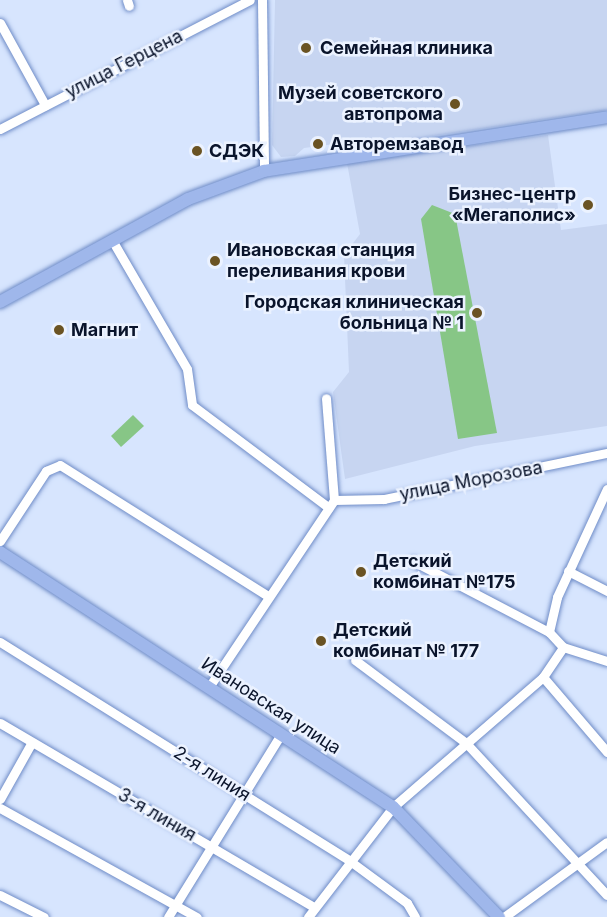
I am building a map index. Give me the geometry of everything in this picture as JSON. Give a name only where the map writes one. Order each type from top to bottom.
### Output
[{"type":"main road","points":[[0,302],[209,190],[264,171],[607,117]]},
{"type":"main road","name":"Ивановская улица","points":[[0,552],[393,807],[499,917]]},
{"type":"street","name":"улица Герцена","points":[[0,129],[249,0]]},
{"type":"street","points":[[262,0],[264,171]]},
{"type":"street","points":[[0,23],[45,105]]},
{"type":"street","points":[[112,240],[187,369],[192,405],[331,504]]},
{"type":"street","points":[[209,687],[331,504],[326,398]]},
{"type":"street","name":"улица Морозова","points":[[331,504],[384,499],[607,453]]},
{"type":"street","points":[[0,541],[46,471],[60,465],[268,596]]},
{"type":"street","points":[[549,632],[568,571],[607,489]]},
{"type":"street","points":[[413,561],[549,632],[563,647],[607,661]]},
{"type":"street","points":[[568,571],[607,591]]},
{"type":"street","name":"2-я линия","points":[[0,642],[350,861],[407,903],[415,917]]},
{"type":"street","points":[[308,917],[393,807],[543,677],[563,647]]},
{"type":"street","points":[[355,660],[466,743],[607,895]]},
{"type":"street","points":[[543,677],[607,752]]},
{"type":"street","name":"3-я линия","points":[[0,723],[314,907]]},
{"type":"street","points":[[168,917],[213,848],[281,734]]},
{"type":"street","points":[[0,799],[32,742]]},
{"type":"street","points":[[0,808],[197,917]]},
{"type":"street","points":[[504,917],[607,842]]},
{"type":"street","points":[[0,895],[44,917]]},
{"type":"shaded area","points":[[275,0],[607,0],[607,110],[345,149],[335,144],[304,148],[295,156],[281,157],[272,145]]},
{"type":"shaded area","name":"Городская клиническая больница № 1","points":[[548,135],[561,230],[607,224],[607,426],[475,446],[345,479],[333,392],[349,372],[344,255],[360,234],[347,163]]},
{"type":"green space","points":[[432,205],[455,214],[497,433],[458,439],[421,219]]},
{"type":"green space","points":[[133,415],[144,426],[121,447],[111,436]]},
{"type":"place","name":"Семейная клиника","points":[[306,48]]},
{"type":"place","name":"Музей советского автопрома","points":[[455,104]]},
{"type":"place","name":"Авторемзавод","points":[[318,144]]},
{"type":"place","name":"СДЭК","points":[[197,151]]},
{"type":"place","name":"Бизнес-центр «Мегаполис»","points":[[588,205]]},
{"type":"place","name":"Ивановская станция переливания крови","points":[[215,261]]},
{"type":"place","name":"Городская клиническая больница № 1","points":[[477,313]]},
{"type":"place","name":"Магнит","points":[[59,330]]},
{"type":"place","name":"Детский комбинат №175","points":[[361,572]]},
{"type":"place","name":"Детский комбинат № 177","points":[[321,641]]}]
